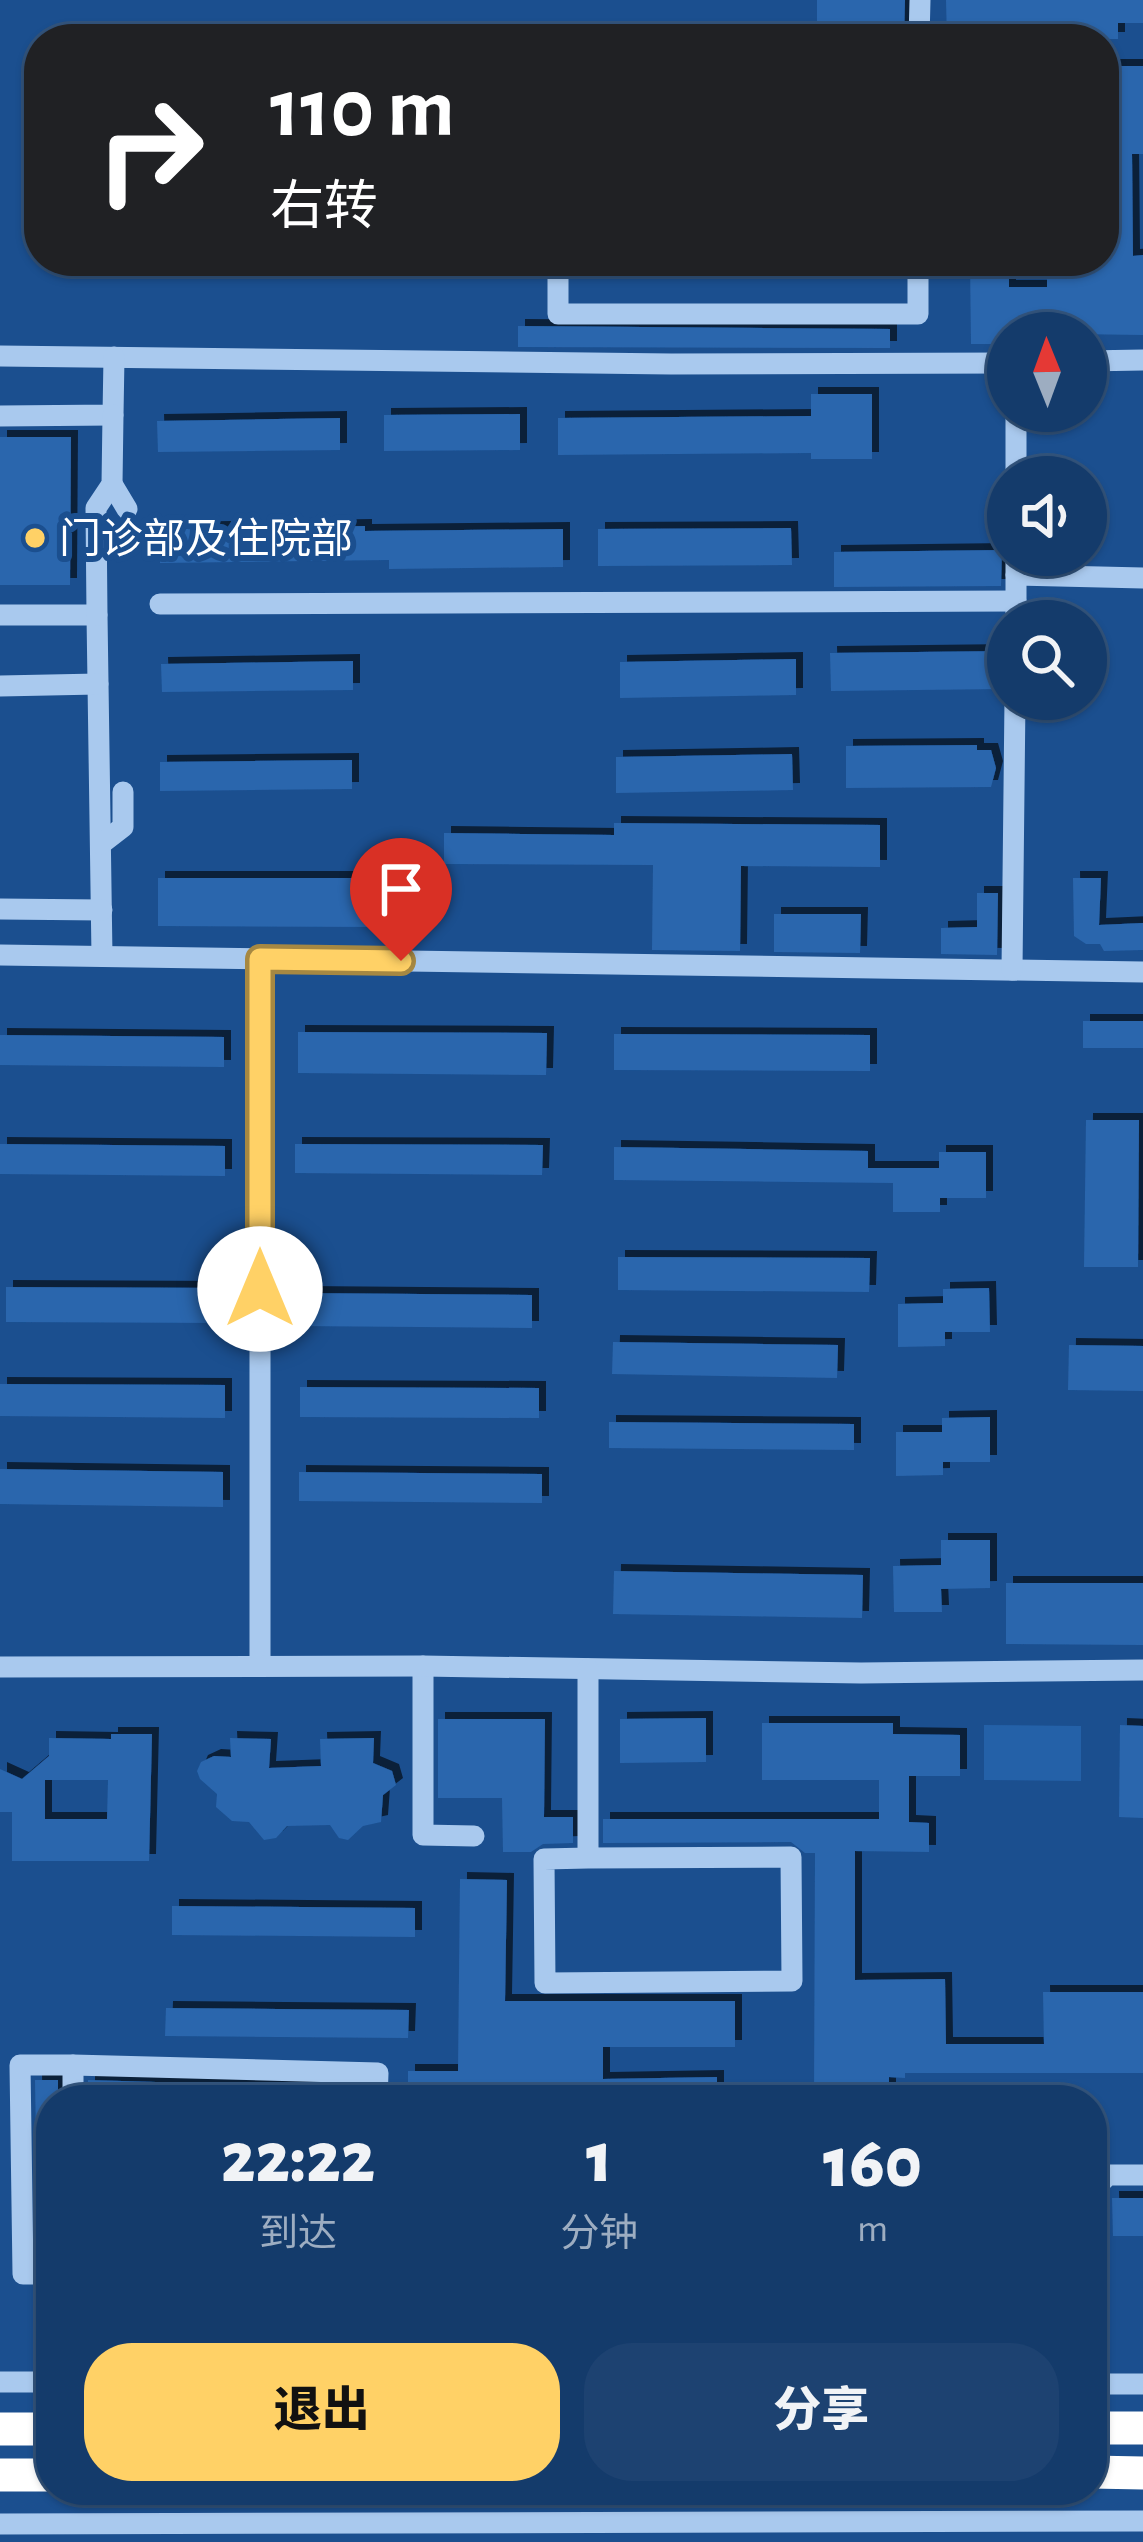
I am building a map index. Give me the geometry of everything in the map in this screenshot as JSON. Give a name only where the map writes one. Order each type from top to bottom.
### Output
[{"type":"highway","points":[[1107,2428],[1143,2428]]},
{"type":"highway","points":[[0,2429],[36,2429]]},
{"type":"highway","points":[[1107,2472],[1143,2473]]},
{"type":"highway","points":[[0,2475],[36,2475]]},
{"type":"street","points":[[558,276],[558,314],[918,314],[918,276]]},
{"type":"street","points":[[0,356],[987,363]]},
{"type":"street","points":[[114,357],[112,484],[127,509]]},
{"type":"street","points":[[1107,361],[1143,360]]},
{"type":"street","points":[[0,416],[113,416]]},
{"type":"street","points":[[102,956],[96,508],[112,484]]},
{"type":"street","points":[[1107,574],[1143,578]]},
{"type":"street","points":[[160,604],[987,611]]},
{"type":"street","points":[[0,615],[98,615]]},
{"type":"street","points":[[0,686],[98,685]]},
{"type":"street","points":[[1012,970],[1015,720]]},
{"type":"street","points":[[101,844],[122,826],[123,792]]},
{"type":"street","points":[[0,909],[102,910]]},
{"type":"street","points":[[0,955],[1143,972]]},
{"type":"street","points":[[260,959],[260,1666]]},
{"type":"street","points":[[0,1666],[861,1673],[1143,1670]]},
{"type":"street","points":[[423,1666],[423,1835],[474,1835]]},
{"type":"street","points":[[588,1669],[588,1858]]},
{"type":"street","points":[[790,1857],[792,1981],[545,1983],[544,1859],[588,1858],[790,1857]]},
{"type":"street","points":[[36,2274],[23,2274],[20,2065],[378,2073],[378,2085]]},
{"type":"street","points":[[73,2065],[73,2085]]},
{"type":"street","points":[[1107,2176],[1143,2175]]},
{"type":"street","points":[[0,2382],[36,2382]]},
{"type":"street","points":[[1107,2384],[1143,2384]]},
{"type":"street","points":[[0,2524],[57,2533],[1143,2521]]},
{"type":"shaded area","points":[[984,1725],[1081,1726],[1081,1781],[984,1780]]},
{"type":"building","points":[[817,0],[905,0],[904,24],[817,24]]},
{"type":"building","points":[[946,0],[1143,0],[1143,23],[947,24]]},
{"type":"building","points":[[1119,66],[1143,66],[1143,154],[1132,154],[1133,256],[1143,255],[1143,335],[1107,334],[1107,312],[987,312],[987,344],[971,344],[970,276],[1009,276],[1009,287],[1047,287],[1047,276],[1119,276]]},
{"type":"building","points":[[518,326],[890,329],[890,348],[518,347]]},
{"type":"building","points":[[811,394],[872,394],[872,459],[811,459],[811,453],[558,455],[558,418],[811,416]]},
{"type":"building","points":[[520,414],[520,450],[384,451],[384,415]]},
{"type":"building","points":[[340,418],[340,450],[158,452],[157,421]]},
{"type":"building","name":"门诊部及住院部","points":[[0,437],[71,437],[70,585],[0,585]]},
{"type":"building","points":[[365,526],[365,531],[563,529],[563,567],[389,569],[389,560],[160,563],[159,529]]},
{"type":"building","points":[[791,528],[792,565],[598,566],[598,529]]},
{"type":"building","points":[[987,550],[987,576],[1001,576],[1001,586],[834,587],[834,552]]},
{"type":"building","points":[[987,651],[987,689],[831,691],[830,653]]},
{"type":"building","points":[[796,659],[796,695],[620,698],[620,662]]},
{"type":"building","points":[[353,661],[353,690],[162,692],[161,664]]},
{"type":"building","points":[[977,745],[977,750],[991,750],[996,768],[991,787],[846,788],[846,746]]},
{"type":"building","points":[[792,754],[793,790],[616,793],[616,757]]},
{"type":"building","points":[[352,760],[352,789],[160,791],[160,762]]},
{"type":"building","points":[[614,823],[880,825],[880,867],[741,866],[740,951],[652,950],[653,865],[444,864],[444,833],[614,835]]},
{"type":"building","points":[[158,878],[383,878],[383,927],[158,926]]},
{"type":"building","points":[[1073,878],[1101,878],[1099,925],[1143,923],[1143,950],[1104,951],[1100,944],[1086,944],[1074,936]]},
{"type":"building","points":[[977,893],[998,893],[997,955],[941,954],[941,928],[977,927]]},
{"type":"building","points":[[774,914],[861,914],[860,953],[774,952]]},
{"type":"building","points":[[1083,1021],[1143,1021],[1143,1048],[1083,1048]]},
{"type":"building","points":[[298,1032],[547,1033],[546,1075],[298,1073]]},
{"type":"building","points":[[614,1034],[870,1035],[870,1071],[614,1070]]},
{"type":"building","points":[[0,1035],[224,1037],[224,1067],[0,1065]]},
{"type":"building","points":[[1086,1120],[1139,1120],[1138,1267],[1084,1267]]},
{"type":"building","points":[[0,1144],[225,1146],[225,1176],[0,1174]]},
{"type":"building","points":[[295,1144],[543,1145],[542,1175],[295,1173]]},
{"type":"building","points":[[614,1147],[868,1151],[868,1168],[939,1168],[939,1152],[986,1152],[986,1198],[940,1198],[940,1212],[893,1212],[893,1183],[614,1180]]},
{"type":"building","points":[[618,1257],[870,1258],[869,1292],[618,1290]]},
{"type":"building","points":[[6,1287],[225,1288],[225,1323],[6,1322]]},
{"type":"building","points":[[989,1288],[990,1332],[945,1332],[945,1346],[898,1347],[898,1304],[943,1303],[943,1289]]},
{"type":"building","points":[[298,1293],[532,1295],[532,1328],[298,1326]]},
{"type":"building","points":[[613,1342],[838,1345],[837,1378],[612,1374]]},
{"type":"building","points":[[1069,1345],[1143,1346],[1143,1391],[1068,1390]]},
{"type":"building","points":[[0,1384],[225,1385],[225,1418],[0,1416]]},
{"type":"building","points":[[300,1387],[539,1388],[539,1418],[300,1417]]},
{"type":"building","points":[[990,1417],[990,1462],[943,1462],[943,1475],[896,1476],[896,1432],[942,1432],[942,1418]]},
{"type":"building","points":[[609,1422],[854,1424],[854,1450],[609,1448]]},
{"type":"building","points":[[0,1469],[223,1472],[223,1507],[0,1504]]},
{"type":"building","points":[[299,1472],[542,1474],[542,1503],[299,1501]]},
{"type":"building","points":[[941,1540],[990,1540],[990,1588],[941,1589],[942,1612],[894,1612],[893,1566],[941,1565]]},
{"type":"building","points":[[614,1571],[863,1575],[862,1618],[613,1614]]},
{"type":"building","points":[[1006,1583],[1143,1583],[1143,1645],[1006,1644]]},
{"type":"building","points":[[706,1718],[706,1762],[620,1763],[620,1719]]},
{"type":"building","points":[[438,1719],[545,1719],[544,1817],[573,1817],[573,1843],[503,1852],[502,1798],[438,1798]]},
{"type":"building","points":[[762,1723],[893,1723],[893,1734],[960,1735],[960,1776],[909,1776],[909,1822],[929,1823],[929,1852],[855,1851],[855,1980],[945,1979],[946,2044],[1044,2044],[1043,1992],[1143,1992],[1143,2073],[905,2073],[905,2078],[889,2077],[889,2085],[814,2085],[815,1853],[805,1853],[791,1842],[603,1843],[603,1819],[879,1819],[879,1780],[762,1780]]},
{"type":"building","points":[[1120,1725],[1143,1726],[1143,1818],[1119,1817]]},
{"type":"building","points":[[111,1734],[152,1734],[149,1861],[12,1861],[12,1812],[0,1812],[0,1769],[22,1779],[49,1756],[49,1738],[111,1739]],"holes":[[[45,1780],[108,1780],[107,1819],[45,1819]]]},
{"type":"building","points":[[230,1738],[271,1739],[269,1768],[321,1766],[320,1739],[374,1738],[373,1763],[392,1771],[396,1785],[383,1795],[381,1822],[363,1826],[348,1840],[339,1838],[330,1825],[287,1826],[276,1838],[264,1840],[249,1822],[232,1821],[216,1807],[217,1794],[197,1771],[201,1762],[214,1756],[231,1757]]},
{"type":"building","points":[[460,1879],[507,1880],[505,2001],[735,2001],[735,2047],[603,2047],[603,2079],[717,2077],[717,2085],[408,2085],[408,2071],[458,2071]]},
{"type":"building","points":[[172,1906],[415,1908],[415,1937],[172,1935]]},
{"type":"building","points":[[166,2008],[409,2010],[408,2038],[165,2036]]},
{"type":"building","points":[[35,2080],[58,2080],[58,2085],[36,2085],[36,2138]]},
{"type":"building","points":[[88,2080],[258,2085],[88,2085]]},
{"type":"building","points":[[1112,2198],[1143,2198],[1143,2236],[1113,2236]]},
{"type":"place","name":"门诊部及住院部","points":[[35,538]]},
{"type":"route","points":[[260,1289],[260,959],[401,961]]}]
